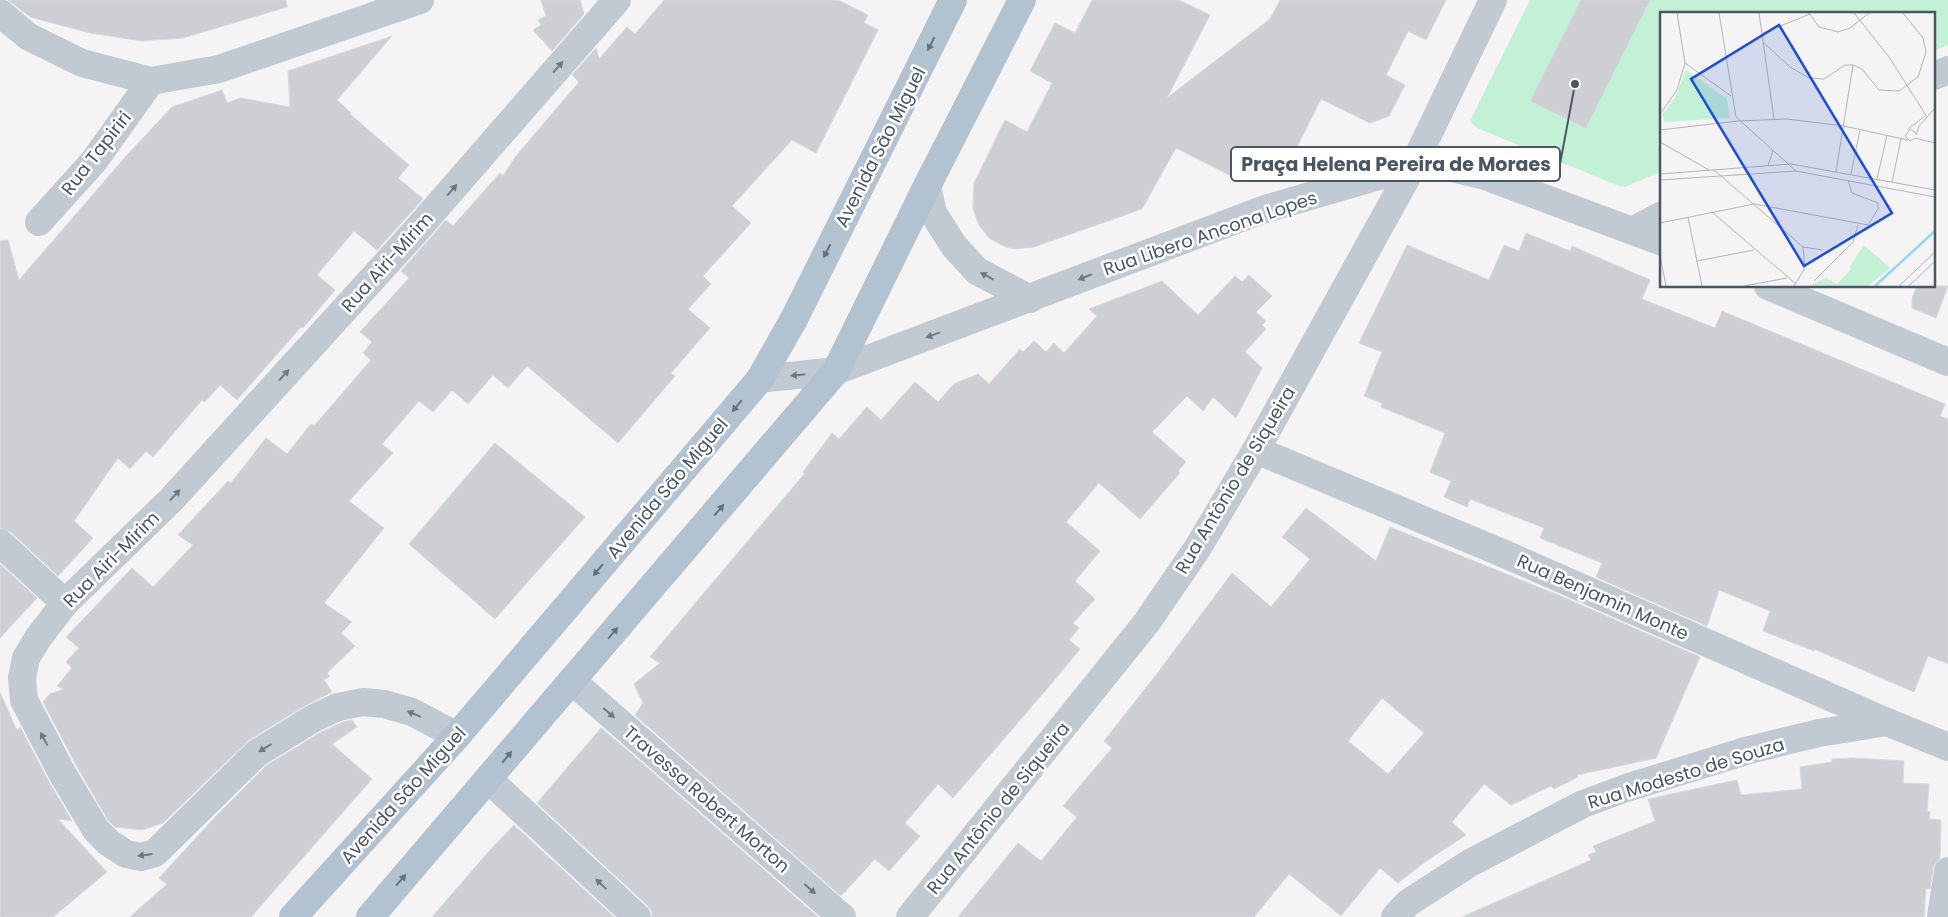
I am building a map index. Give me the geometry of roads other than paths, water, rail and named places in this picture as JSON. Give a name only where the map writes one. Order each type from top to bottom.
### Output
[{"type":"main road","name":"Avenida São Miguel","points":[[293,917],[457,736],[760,379],[794,319],[953,0]]},
{"type":"main road","points":[[370,917],[836,371],[927,186],[1022,0]]},
{"type":"street","points":[[0,13],[29,38],[82,63],[151,81],[219,69],[420,0]]},
{"type":"street","name":"Rua Airi-Mirim","points":[[457,736],[412,712],[384,704],[363,702],[338,707],[314,718],[257,753],[155,853],[141,856],[126,854],[108,842],[96,830],[62,773],[24,700],[22,678],[26,658],[38,638],[65,603],[172,499],[414,233],[599,11],[616,0]]},
{"type":"street","name":"Rua Antônio de Siqueira","points":[[910,917],[1147,622],[1197,549],[1256,450],[1413,166],[1494,0]]},
{"type":"street","points":[[1936,75],[1948,70]]},
{"type":"street","name":"Rua Tapiriri","points":[[39,222],[94,161],[151,81]]},
{"type":"street","name":"Rua Libero Ancona Lopes","points":[[760,379],[836,371],[1265,209],[1413,166],[1448,167],[1482,175],[1660,241]]},
{"type":"street","points":[[927,186],[933,214],[954,246],[977,271],[1030,299]]},
{"type":"street","points":[[1634,230],[1660,216]]},
{"type":"street","points":[[1773,288],[1948,362]]},
{"type":"street","name":"Rua Benjamin Monte","points":[[1256,450],[1507,555],[1948,747]]},
{"type":"street","points":[[0,543],[65,603]]},
{"type":"street","name":"Travessa Robert Morton","points":[[572,680],[842,917]]},
{"type":"street","name":"Rua Modesto de Souza","points":[[1395,917],[1408,903],[1470,862],[1583,804],[1626,788],[1749,750],[1819,733],[1887,722]]},
{"type":"street","points":[[488,779],[637,917]]},
{"type":"street","points":[[1941,917],[1948,871]]},
{"type":"place","name":"Praça Helena Pereira de Moraes","points":[[1575,84]]}]
